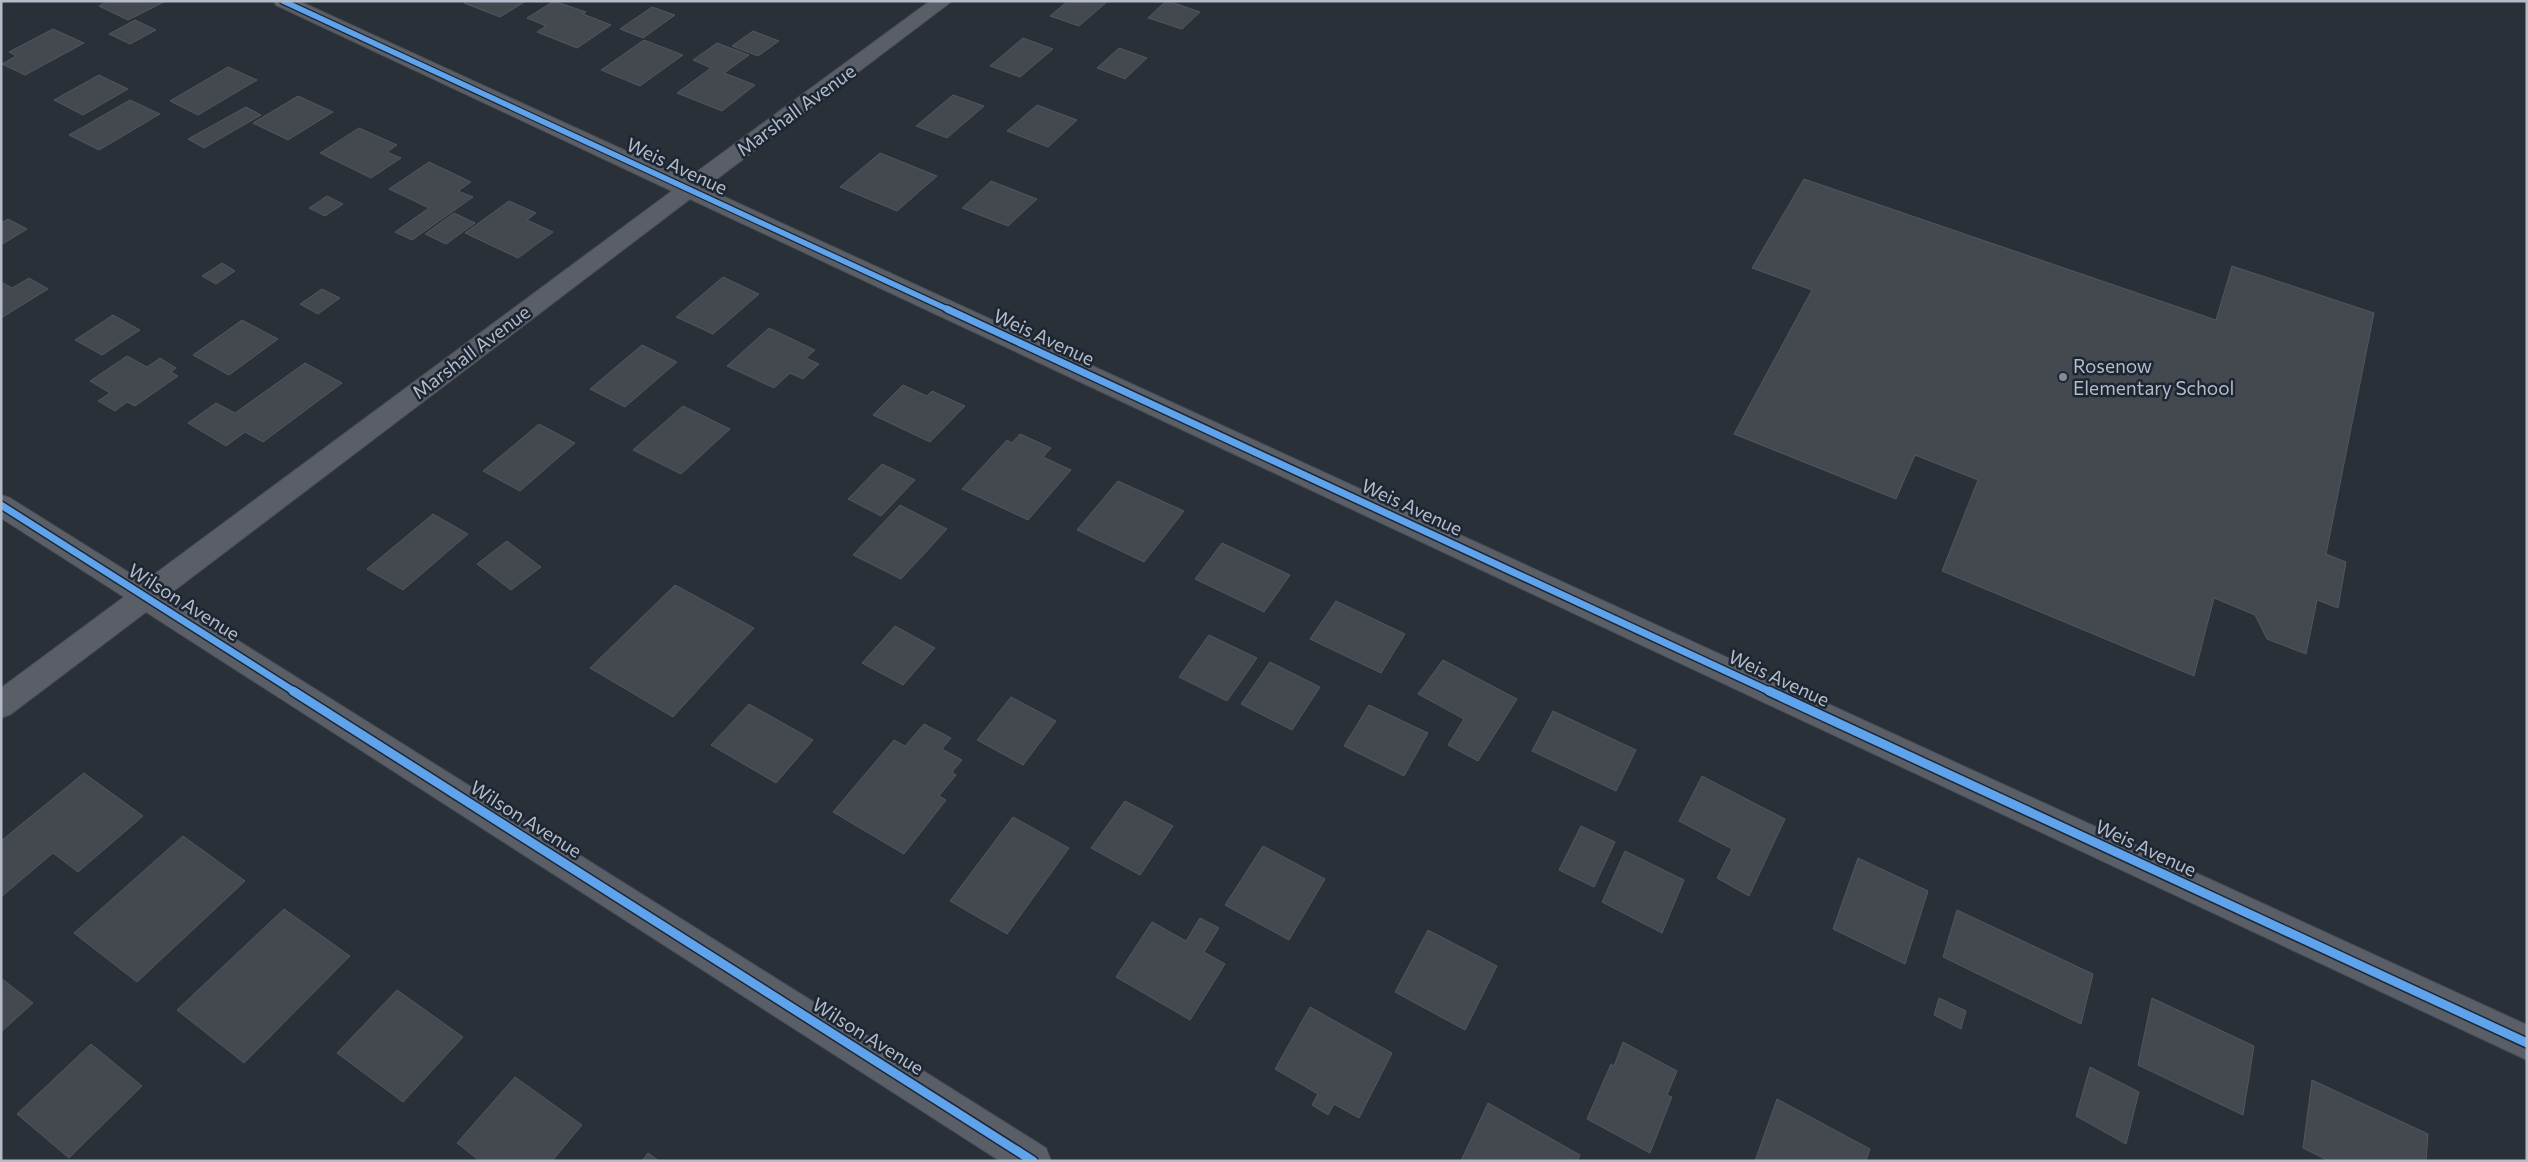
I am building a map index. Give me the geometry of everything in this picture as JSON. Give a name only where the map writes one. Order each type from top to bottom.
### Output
[{"type":"street","name":"Weis Avenue","points":[[283,1],[2527,1043]]},
{"type":"street","name":"Marshall Avenue","points":[[1,705],[688,189],[943,1]]},
{"type":"street","name":"Wilson Avenue","points":[[1,504],[1034,1161]]},
{"type":"building","points":[[108,1],[166,1],[128,20],[99,6]]},
{"type":"building","points":[[467,1],[526,1],[500,17],[464,3]]},
{"type":"building","points":[[554,1],[586,12],[583,14],[611,25],[577,48],[537,32],[546,26],[527,18]]},
{"type":"building","points":[[1068,1],[1108,1],[1079,26],[1050,16]]},
{"type":"building","points":[[1166,1],[1200,12],[1182,29],[1148,18]]},
{"type":"building","points":[[652,7],[675,15],[643,38],[620,29]]},
{"type":"building","points":[[135,20],[156,30],[130,44],[109,34]]},
{"type":"building","points":[[53,29],[84,43],[25,75],[2,64],[16,56],[9,52]]},
{"type":"building","points":[[753,31],[779,41],[758,56],[732,46]]},
{"type":"building","points":[[1023,38],[1053,49],[1020,77],[990,66]]},
{"type":"building","points":[[644,40],[683,55],[640,86],[601,70]]},
{"type":"building","points":[[717,43],[749,55],[724,73],[755,85],[722,111],[677,93],[711,68],[693,60]]},
{"type":"building","points":[[1119,48],[1147,58],[1125,79],[1097,68]]},
{"type":"building","points":[[228,67],[257,80],[198,115],[170,101]]},
{"type":"building","points":[[99,75],[128,89],[83,115],[54,100]]},
{"type":"building","points":[[953,95],[984,106],[947,138],[916,126]]},
{"type":"building","points":[[298,96],[333,112],[288,140],[253,123]]},
{"type":"building","points":[[130,100],[160,114],[99,150],[69,135]]},
{"type":"building","points":[[1037,105],[1077,120],[1048,147],[1007,131]]},
{"type":"building","points":[[246,107],[261,115],[204,148],[188,139]]},
{"type":"building","points":[[359,128],[397,145],[387,152],[401,158],[371,178],[320,153]]},
{"type":"building","points":[[880,153],[937,176],[897,211],[840,187]]},
{"type":"building","points":[[429,162],[471,182],[458,191],[473,197],[412,240],[395,232],[429,208],[389,189]]},
{"type":"building","name":"Rosenow Elementary School","points":[[1804,179],[2216,320],[2232,266],[2374,313],[2326,554],[2346,562],[2338,608],[2317,600],[2306,654],[2267,639],[2255,615],[2214,598],[2194,676],[1942,571],[1978,480],[1915,455],[1896,499],[1734,434],[1812,290],[1752,268]]},
{"type":"building","points":[[991,181],[1037,199],[1008,226],[962,208]]},
{"type":"building","points":[[327,196],[343,204],[325,216],[309,208]]},
{"type":"building","points":[[509,201],[536,213],[527,220],[553,232],[518,258],[465,233]]},
{"type":"building","points":[[454,213],[475,223],[446,244],[425,234]]},
{"type":"building","points":[[8,219],[27,229],[1,245],[1,223]]},
{"type":"building","points":[[222,263],[235,271],[216,284],[202,276]]},
{"type":"building","points":[[723,277],[759,294],[713,334],[676,317]]},
{"type":"building","points":[[29,278],[48,289],[1,318],[1,282],[12,288]]},
{"type":"building","points":[[322,289],[340,298],[318,314],[300,304]]},
{"type":"building","points":[[113,315],[140,330],[102,355],[75,340]]},
{"type":"building","points":[[242,320],[278,339],[229,375],[193,355]]},
{"type":"building","points":[[769,328],[815,350],[806,358],[819,364],[803,379],[790,373],[774,388],[727,366]]},
{"type":"building","points":[[642,345],[677,362],[625,407],[590,389]]},
{"type":"building","points":[[127,356],[147,367],[160,358],[176,368],[171,372],[178,376],[135,406],[127,402],[115,411],[98,401],[110,393],[90,381]]},
{"type":"building","points":[[305,363],[342,383],[263,442],[245,432],[226,446],[188,423],[216,403],[235,413]]},
{"type":"building","points":[[903,385],[927,396],[932,391],[965,406],[930,442],[873,415]]},
{"type":"building","points":[[683,406],[730,429],[681,474],[633,450]]},
{"type":"building","points":[[539,424],[575,443],[520,491],[483,471]]},
{"type":"building","points":[[1020,434],[1051,448],[1043,457],[1071,470],[1028,520],[962,489],[1007,440],[1012,443]]},
{"type":"building","points":[[882,464],[915,480],[881,516],[848,499]]},
{"type":"building","points":[[1118,481],[1184,511],[1144,562],[1077,530]]},
{"type":"building","points":[[900,505],[947,529],[901,579],[853,555]]},
{"type":"building","points":[[433,514],[468,534],[403,590],[367,569]]},
{"type":"building","points":[[507,541],[541,567],[511,590],[477,564]]},
{"type":"building","points":[[1222,543],[1290,575],[1264,612],[1195,579]]},
{"type":"building","points":[[675,585],[754,628],[673,717],[590,668]]},
{"type":"building","points":[[1336,601],[1405,634],[1381,673],[1310,639]]},
{"type":"building","points":[[895,626],[935,648],[903,685],[862,663]]},
{"type":"building","points":[[1209,635],[1257,658],[1227,701],[1179,677]]},
{"type":"building","points":[[1443,660],[1517,699],[1478,761],[1448,745],[1464,719],[1418,694]]},
{"type":"building","points":[[1270,662],[1320,687],[1292,730],[1241,704]]},
{"type":"building","points":[[1011,697],[1056,721],[1023,765],[977,740]]},
{"type":"building","points":[[749,704],[813,740],[776,783],[711,745]]},
{"type":"building","points":[[1369,705],[1428,733],[1404,776],[1344,746]]},
{"type":"building","points":[[1553,711],[1636,750],[1616,791],[1532,751]]},
{"type":"building","points":[[924,724],[951,738],[942,749],[962,760],[952,772],[956,775],[939,796],[946,800],[904,854],[833,812],[894,740],[905,746]]},
{"type":"building","points":[[84,773],[143,816],[78,872],[53,853],[1,897],[1,841]]},
{"type":"building","points":[[1702,776],[1785,819],[1749,896],[1717,878],[1732,849],[1679,821]]},
{"type":"building","points":[[1125,801],[1173,826],[1140,875],[1091,848]]},
{"type":"building","points":[[1013,817],[1069,848],[1007,934],[950,901]]},
{"type":"building","points":[[1581,826],[1615,842],[1594,887],[1559,870]]},
{"type":"building","points":[[183,836],[245,881],[137,982],[74,933]]},
{"type":"building","points":[[1263,846],[1325,879],[1289,940],[1225,905]]},
{"type":"building","points":[[1625,851],[1684,880],[1662,933],[1602,902]]},
{"type":"building","points":[[1858,858],[1928,891],[1905,964],[1833,929]]},
{"type":"building","points":[[284,909],[350,956],[244,1063],[177,1010]]},
{"type":"building","points":[[1957,910],[2093,974],[2081,1024],[1943,957]]},
{"type":"building","points":[[1200,918],[1219,928],[1204,952],[1225,964],[1190,1020],[1116,977],[1152,922],[1186,941]]},
{"type":"building","points":[[1428,930],[1497,966],[1465,1030],[1395,992]]},
{"type":"building","points":[[1,978],[33,1003],[1,1032]]},
{"type":"building","points":[[397,990],[463,1037],[403,1102],[337,1053]]},
{"type":"building","points":[[1939,998],[1966,1011],[1961,1029],[1934,1015]]},
{"type":"building","points":[[2152,998],[2254,1046],[2243,1115],[2138,1065]]},
{"type":"building","points":[[1310,1007],[1392,1053],[1359,1118],[1334,1104],[1328,1115],[1312,1105],[1318,1094],[1275,1069]]},
{"type":"building","points":[[1623,1042],[1677,1071],[1667,1095],[1672,1097],[1650,1153],[1587,1119],[1611,1064],[1614,1066]]},
{"type":"building","points":[[91,1044],[142,1086],[69,1158],[17,1114]]},
{"type":"building","points":[[2090,1067],[2139,1092],[2126,1144],[2076,1116]]},
{"type":"building","points":[[515,1077],[582,1125],[552,1161],[480,1161],[457,1143]]},
{"type":"building","points":[[2312,1080],[2428,1134],[2426,1161],[2329,1161],[2303,1148]]},
{"type":"building","points":[[1777,1099],[1870,1149],[1866,1161],[1755,1161]]},
{"type":"building","points":[[1488,1103],[1580,1155],[1577,1161],[1461,1161]]},
{"type":"building","points":[[648,1153],[659,1161],[642,1161]]},
{"type":"cycle path","points":[[283,1],[2527,1043]]},
{"type":"cycle path","points":[[1,505],[1033,1161]]},
{"type":"place","name":"Rosenow Elementary School","points":[[2063,377]]}]
